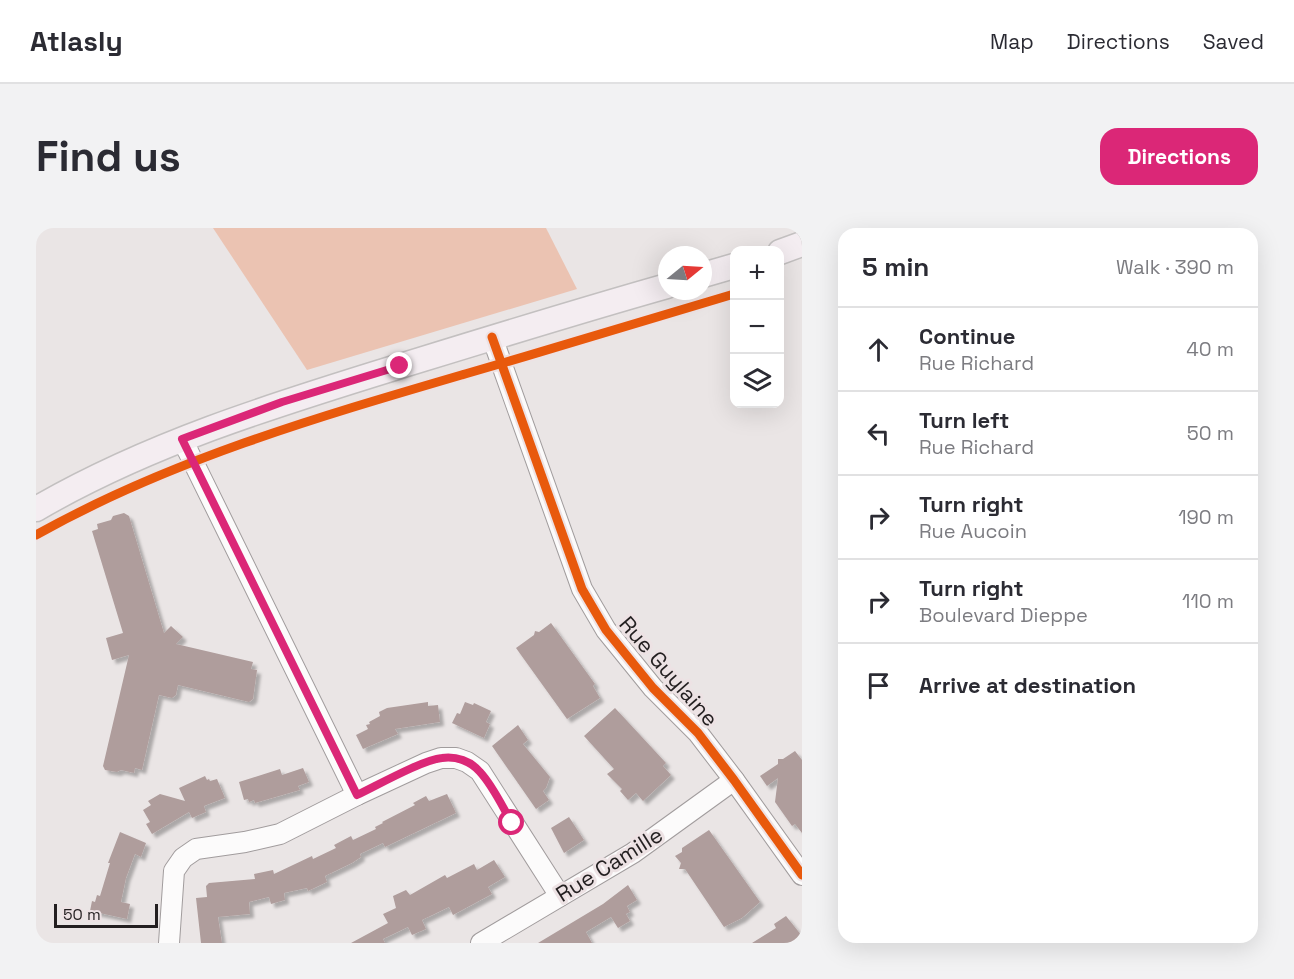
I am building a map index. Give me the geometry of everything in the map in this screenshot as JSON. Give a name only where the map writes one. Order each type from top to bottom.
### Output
[{"type":"main road","points":[[784,251],[802,244]]},
{"type":"main road","points":[[712,272],[730,267]]},
{"type":"main road","points":[[36,509],[136,458],[282,402],[658,289]]},
{"type":"street","name":"Rue Guylaine","points":[[492,337],[555,519],[582,589],[606,630],[653,688],[698,733],[802,875]]},
{"type":"street","points":[[182,439],[357,795]]},
{"type":"street","points":[[169,943],[174,871],[183,858],[196,849],[280,834],[357,795],[441,758],[456,758],[480,771],[560,896]]},
{"type":"street","name":"Rue Camille","points":[[481,943],[633,853],[734,780]]},
{"type":"shaded area","points":[[213,228],[546,228],[577,289],[307,370]]},
{"type":"building","points":[[124,513],[129,516],[164,633],[171,626],[183,637],[176,644],[253,662],[251,669],[257,670],[253,699],[249,702],[178,685],[176,695],[172,698],[159,695],[142,770],[135,768],[134,773],[105,770],[103,766],[129,655],[112,660],[106,638],[123,633],[92,531],[98,529],[97,524]]},
{"type":"building","points":[[551,623],[595,684],[593,686],[600,698],[567,719],[516,648],[534,635],[535,631],[539,632]]},
{"type":"building","points":[[428,702],[428,706],[438,705],[440,722],[395,729],[398,734],[363,749],[356,735],[368,729],[366,725],[380,716],[379,712],[387,708]]},
{"type":"building","points":[[465,702],[473,705],[474,703],[491,711],[486,722],[490,724],[484,738],[452,723],[457,713],[460,714]]},
{"type":"building","points":[[615,708],[666,763],[663,766],[671,775],[643,801],[636,793],[628,800],[620,791],[622,789],[607,774],[614,769],[584,736]]},
{"type":"building","points":[[518,725],[528,740],[523,744],[550,777],[543,791],[549,800],[536,809],[492,746]]},
{"type":"building","points":[[795,751],[802,760],[802,833],[795,824],[792,826],[775,802],[778,778],[767,786],[760,776],[778,764],[778,759],[783,759]]},
{"type":"building","points":[[303,768],[309,782],[298,786],[300,790],[255,803],[254,800],[249,802],[248,799],[244,800],[239,782],[280,769],[282,775]]},
{"type":"building","points":[[205,776],[210,781],[217,779],[225,798],[204,806],[206,812],[192,818],[189,812],[152,834],[146,824],[150,822],[143,810],[151,805],[148,801],[160,794],[185,801],[179,788]]},
{"type":"building","points":[[447,794],[456,813],[385,847],[383,843],[360,854],[361,857],[352,863],[325,876],[327,882],[308,891],[307,888],[284,893],[285,900],[271,904],[269,897],[249,902],[250,914],[218,917],[222,943],[201,943],[196,898],[207,897],[206,886],[209,883],[255,879],[254,874],[273,870],[274,874],[312,856],[313,859],[336,848],[334,845],[351,836],[353,840],[376,829],[375,827],[382,822],[415,805],[413,803],[426,796],[429,801]]},
{"type":"building","points":[[569,817],[584,840],[564,853],[551,828]]},
{"type":"building","points":[[709,830],[760,902],[742,918],[724,927],[685,869],[679,869],[681,863],[675,856],[682,852],[682,848]]},
{"type":"building","points":[[120,832],[146,843],[141,857],[135,854],[126,878],[121,902],[130,904],[127,919],[90,911],[92,901],[95,902],[97,895],[100,896],[110,863],[108,863]]},
{"type":"building","points":[[494,860],[505,877],[488,887],[492,894],[453,915],[449,907],[422,920],[426,929],[412,935],[408,927],[383,939],[385,943],[351,943],[388,923],[383,914],[396,908],[393,896],[406,890],[410,895],[445,875],[447,878],[474,864],[477,870]]},
{"type":"building","points":[[628,885],[637,900],[627,906],[630,912],[626,914],[630,921],[618,928],[611,917],[586,932],[592,943],[538,943],[603,904]]},
{"type":"building","points":[[786,916],[802,936],[802,943],[752,943],[776,928],[774,924]]},
{"type":"cycle path","points":[[36,535],[139,484],[246,442],[355,407],[730,295]]},
{"type":"cycle path","points":[[492,337],[582,589],[606,630],[653,688],[698,733],[802,875]]},
{"type":"route","points":[[400,366],[282,402],[182,439],[357,795],[426,763],[441,758],[456,758],[480,771],[512,823]]}]
